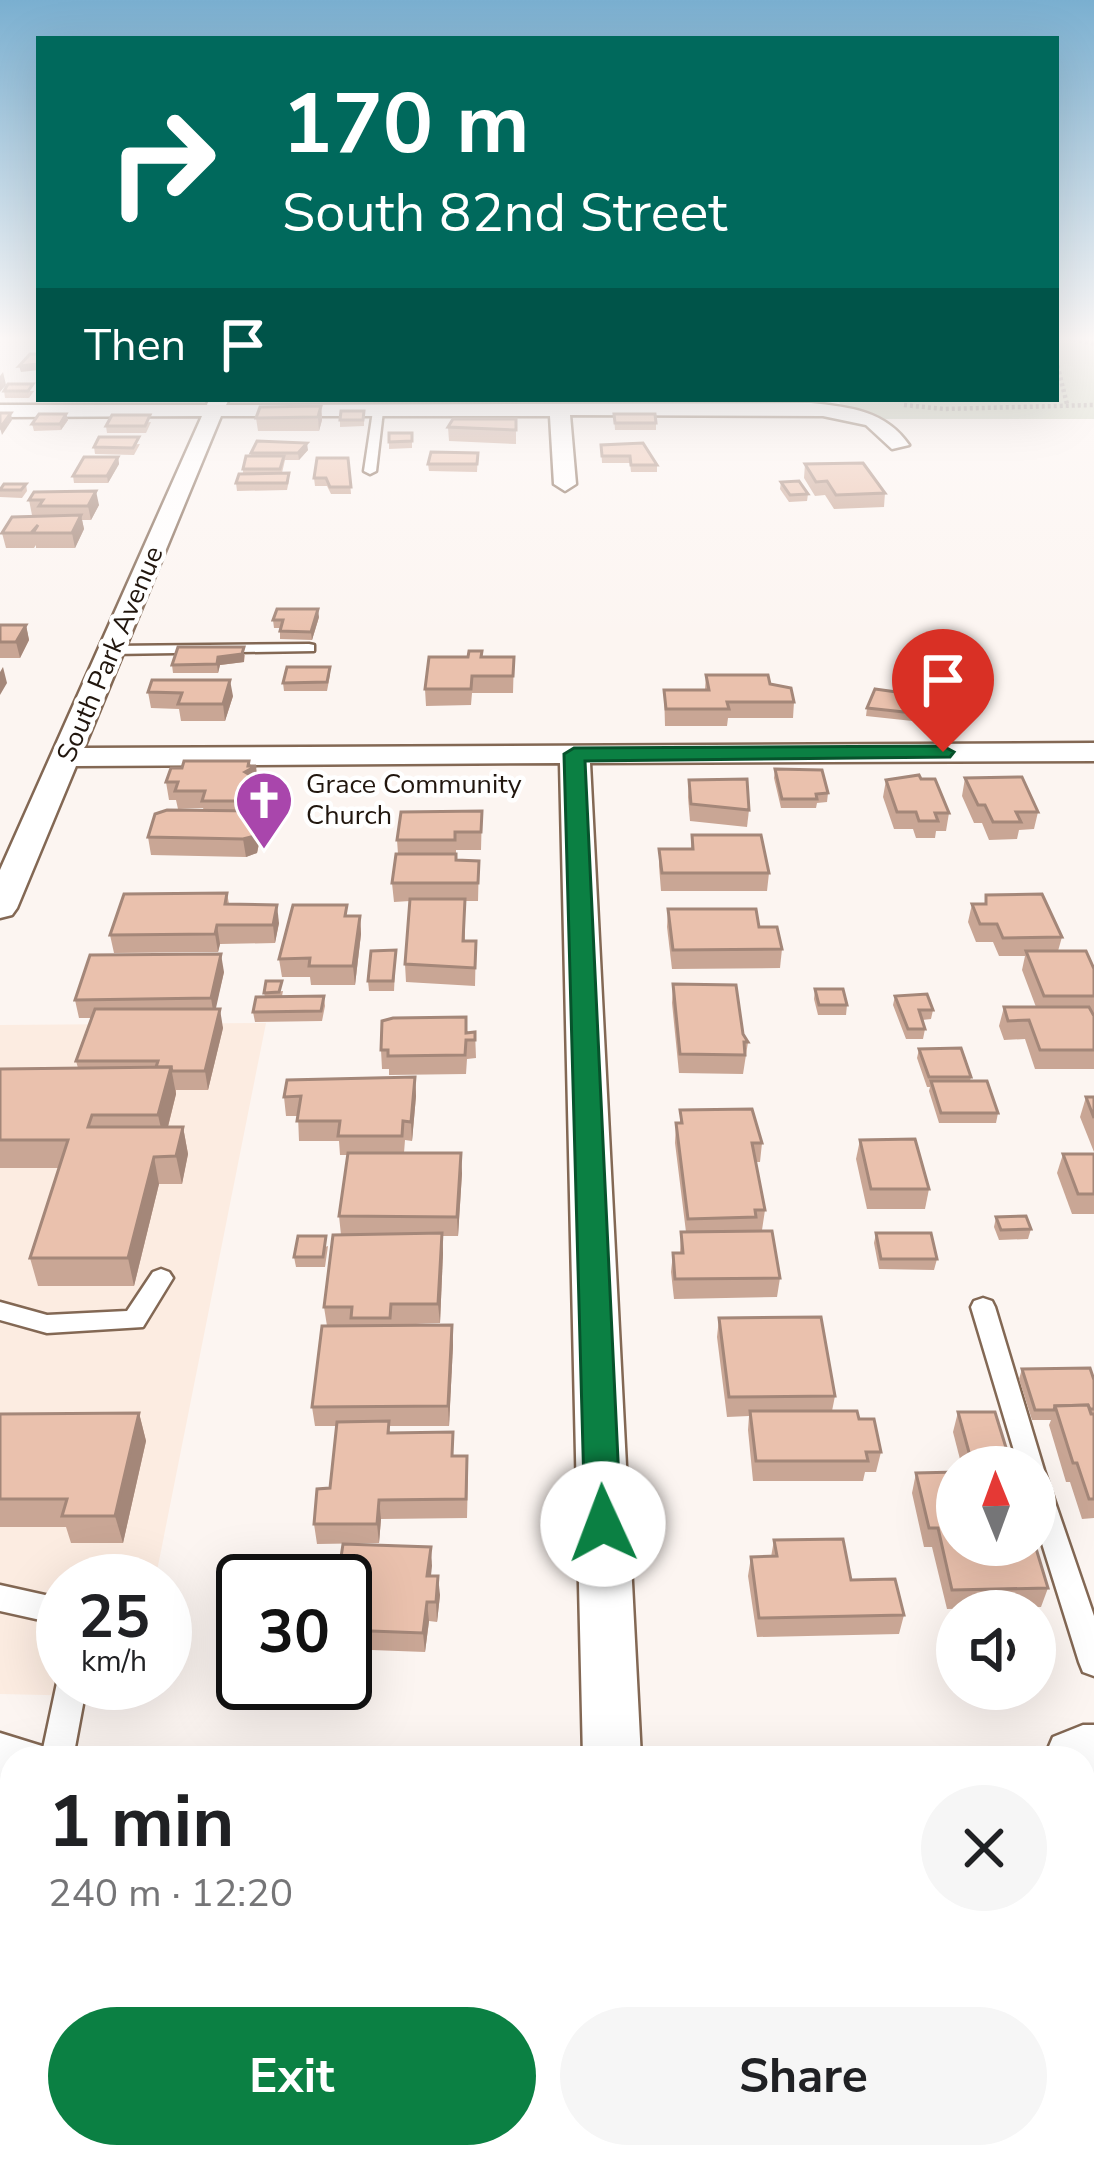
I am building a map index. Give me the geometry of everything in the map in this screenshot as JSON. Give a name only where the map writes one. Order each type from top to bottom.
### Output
[{"type":"street","name":"South Park Avenue","points":[[0,908],[202,437]]},
{"type":"street","points":[[562,437],[565,484]]},
{"type":"street","points":[[895,437],[899,445]]},
{"type":"street","points":[[574,754],[612,1746]]},
{"type":"street","points":[[67,757],[574,754],[1090,759]]},
{"type":"lane","points":[[370,471],[375,437]]},
{"type":"lane","points":[[112,650],[308,649]]},
{"type":"lane","points":[[0,1311],[47,1324],[134,1320],[161,1278]]},
{"type":"lane","points":[[983,1307],[1025,1446]]},
{"type":"lane","points":[[1056,1543],[1094,1662]]},
{"type":"lane","points":[[0,1598],[36,1606]]},
{"type":"lane","points":[[59,1746],[67,1710]]},
{"type":"shaded area","points":[[266,1023],[160,1554],[36,1554],[36,1695],[0,1694],[0,1025]]},
{"type":"building","points":[[99,437],[139,437],[133,448],[94,447]]},
{"type":"building","points":[[389,437],[412,437],[412,441],[389,442]]},
{"type":"building","points":[[257,441],[307,443],[298,453],[251,453]]},
{"type":"building","points":[[643,443],[657,465],[631,465],[630,456],[602,456],[601,445]]},
{"type":"building","points":[[431,452],[478,453],[477,464],[428,464]]},
{"type":"building","points":[[246,456],[284,456],[280,469],[243,469]]},
{"type":"building","points":[[84,457],[118,457],[107,476],[73,476]]},
{"type":"building","points":[[317,458],[348,458],[351,487],[330,487],[326,478],[314,478]]},
{"type":"building","points":[[863,463],[885,493],[836,495],[827,481],[816,482],[805,464]]},
{"type":"building","points":[[289,473],[287,483],[236,483],[239,474]]},
{"type":"building","points":[[799,481],[808,494],[790,495],[781,482]]},
{"type":"building","points":[[4,484],[26,484],[21,490],[0,490]]},
{"type":"building","points":[[96,491],[88,506],[39,506],[43,500],[29,500],[34,492]]},
{"type":"building","points":[[81,515],[72,533],[33,533],[38,525],[31,533],[2,533],[12,517]]},
{"type":"building","points":[[277,609],[318,609],[311,632],[280,631],[283,620],[273,620]]},
{"type":"building","points":[[0,625],[26,625],[16,642],[0,642]]},
{"type":"building","points":[[178,647],[244,647],[242,654],[218,657],[217,664],[172,665]]},
{"type":"building","points":[[469,651],[482,651],[481,657],[514,657],[513,676],[472,676],[471,689],[425,689],[429,657],[468,657]]},
{"type":"building","points":[[287,667],[330,667],[327,682],[283,683]]},
{"type":"building","points":[[706,675],[768,675],[770,684],[791,688],[794,702],[727,702],[729,709],[666,709],[664,690],[709,690]]},
{"type":"building","points":[[152,680],[230,680],[223,704],[178,704],[182,693],[148,692]]},
{"type":"building","points":[[875,689],[918,695],[916,702],[926,703],[923,714],[867,708]]},
{"type":"building","points":[[184,761],[249,761],[248,766],[256,766],[245,772],[250,775],[246,790],[238,790],[236,801],[202,801],[205,791],[175,791],[178,782],[166,782],[171,768],[182,768]]},
{"type":"building","points":[[775,769],[822,770],[828,793],[816,794],[817,799],[782,799]]},
{"type":"building","points":[[919,775],[935,779],[949,813],[935,813],[938,821],[919,821],[916,812],[897,812],[886,780]]},
{"type":"building","points":[[1022,777],[1038,812],[1016,812],[1021,822],[993,822],[965,778]]},
{"type":"building","points":[[747,779],[749,810],[691,804],[689,780]]},
{"type":"building","points":[[167,810],[260,811],[255,836],[243,839],[148,837],[155,814]]},
{"type":"building","points":[[482,811],[481,832],[455,832],[455,840],[397,840],[401,812]]},
{"type":"building","points":[[692,835],[761,835],[769,873],[662,873],[659,849],[693,849]]},
{"type":"building","points":[[396,854],[456,854],[456,860],[479,861],[478,883],[392,883]]},
{"type":"building","points":[[227,893],[225,904],[277,905],[273,925],[217,925],[215,934],[110,935],[124,894]]},
{"type":"building","points":[[1042,894],[1062,937],[1003,938],[997,924],[980,924],[972,904],[986,904],[986,895]]},
{"type":"building","points":[[410,899],[465,899],[463,941],[476,941],[475,968],[405,964]]},
{"type":"building","points":[[293,905],[347,905],[345,916],[360,916],[353,966],[309,966],[310,958],[279,959]]},
{"type":"building","points":[[668,909],[756,909],[759,927],[777,927],[782,949],[673,950]]},
{"type":"building","points":[[396,950],[393,981],[368,981],[371,951]]},
{"type":"building","points":[[1026,951],[1086,951],[1094,969],[1094,996],[1044,996]]},
{"type":"building","points":[[221,954],[211,998],[75,1000],[90,955]]},
{"type":"building","points":[[266,981],[282,981],[279,992],[264,993]]},
{"type":"building","points":[[673,984],[736,985],[748,1042],[744,1042],[745,1055],[680,1054]]},
{"type":"building","points":[[815,989],[843,989],[847,1005],[819,1005]]},
{"type":"building","points":[[927,994],[933,1010],[919,1010],[925,1029],[908,1029],[895,996]]},
{"type":"building","points":[[324,996],[321,1011],[253,1012],[256,997]]},
{"type":"building","points":[[1004,1007],[1089,1007],[1094,1016],[1094,1050],[1040,1050],[1029,1020],[1008,1021]]},
{"type":"building","points":[[95,1009],[220,1009],[205,1071],[172,1071],[171,1067],[156,1067],[158,1061],[76,1061]]},
{"type":"building","points":[[466,1017],[466,1033],[475,1032],[475,1040],[466,1040],[465,1055],[388,1056],[388,1050],[381,1050],[382,1021]]},
{"type":"building","points":[[961,1048],[971,1077],[929,1077],[919,1049]]},
{"type":"building","points":[[171,1067],[158,1115],[92,1115],[88,1127],[183,1127],[176,1156],[154,1157],[128,1258],[30,1258],[68,1140],[0,1140],[0,1069]]},
{"type":"building","points":[[415,1077],[411,1122],[403,1121],[402,1136],[338,1136],[340,1121],[297,1121],[301,1096],[284,1097],[287,1080]]},
{"type":"building","points":[[931,1081],[987,1081],[998,1113],[941,1113]]},
{"type":"building","points":[[752,1109],[762,1143],[752,1143],[765,1210],[755,1210],[756,1217],[688,1219],[676,1123],[682,1123],[680,1110]]},
{"type":"building","points":[[915,1139],[929,1189],[871,1189],[860,1140]]},
{"type":"building","points":[[348,1153],[461,1153],[457,1217],[339,1216]]},
{"type":"building","points":[[1063,1154],[1094,1154],[1094,1194],[1078,1194]]},
{"type":"building","points":[[1026,1216],[1031,1229],[1001,1230],[996,1217]]},
{"type":"building","points":[[772,1231],[780,1278],[675,1279],[673,1253],[683,1253],[681,1232]]},
{"type":"building","points":[[442,1233],[438,1304],[391,1304],[390,1318],[351,1318],[352,1307],[324,1307],[333,1235]]},
{"type":"building","points":[[876,1233],[931,1233],[937,1259],[881,1259]]},
{"type":"building","points":[[298,1236],[326,1236],[323,1257],[294,1257]]},
{"type":"building","points":[[821,1317],[835,1396],[729,1397],[719,1318]]},
{"type":"building","points":[[452,1325],[448,1406],[312,1407],[322,1326]]},
{"type":"building","points":[[1090,1368],[1094,1409],[1088,1405],[1035,1410],[1022,1369]]},
{"type":"building","points":[[1088,1405],[1094,1414],[1094,1499],[1089,1499],[1077,1463],[1073,1463],[1055,1406]]},
{"type":"building","points":[[750,1411],[857,1411],[859,1419],[874,1419],[881,1452],[866,1452],[868,1461],[756,1461]]},
{"type":"building","points":[[958,1412],[995,1412],[1006,1446],[967,1446]]},
{"type":"building","points":[[139,1413],[115,1516],[62,1516],[67,1499],[0,1499],[0,1414]]},
{"type":"building","points":[[389,1421],[388,1433],[453,1432],[452,1456],[467,1456],[466,1499],[379,1500],[377,1524],[314,1524],[317,1489],[330,1488],[337,1422]]},
{"type":"building","points":[[916,1473],[936,1473],[936,1528],[929,1528]]},
{"type":"building","points":[[843,1539],[851,1580],[895,1579],[904,1615],[759,1618],[751,1557],[777,1556],[774,1540]]},
{"type":"building","points":[[343,1544],[431,1547],[427,1576],[438,1576],[436,1602],[427,1602],[423,1633],[372,1631],[372,1554],[342,1554]]},
{"type":"building","points":[[947,1566],[1041,1566],[1048,1588],[952,1590]]},
{"type":"place","name":"Grace Community Church","points":[[264,851]]},
{"type":"route","points":[[603,1524],[574,754],[943,752]]}]
